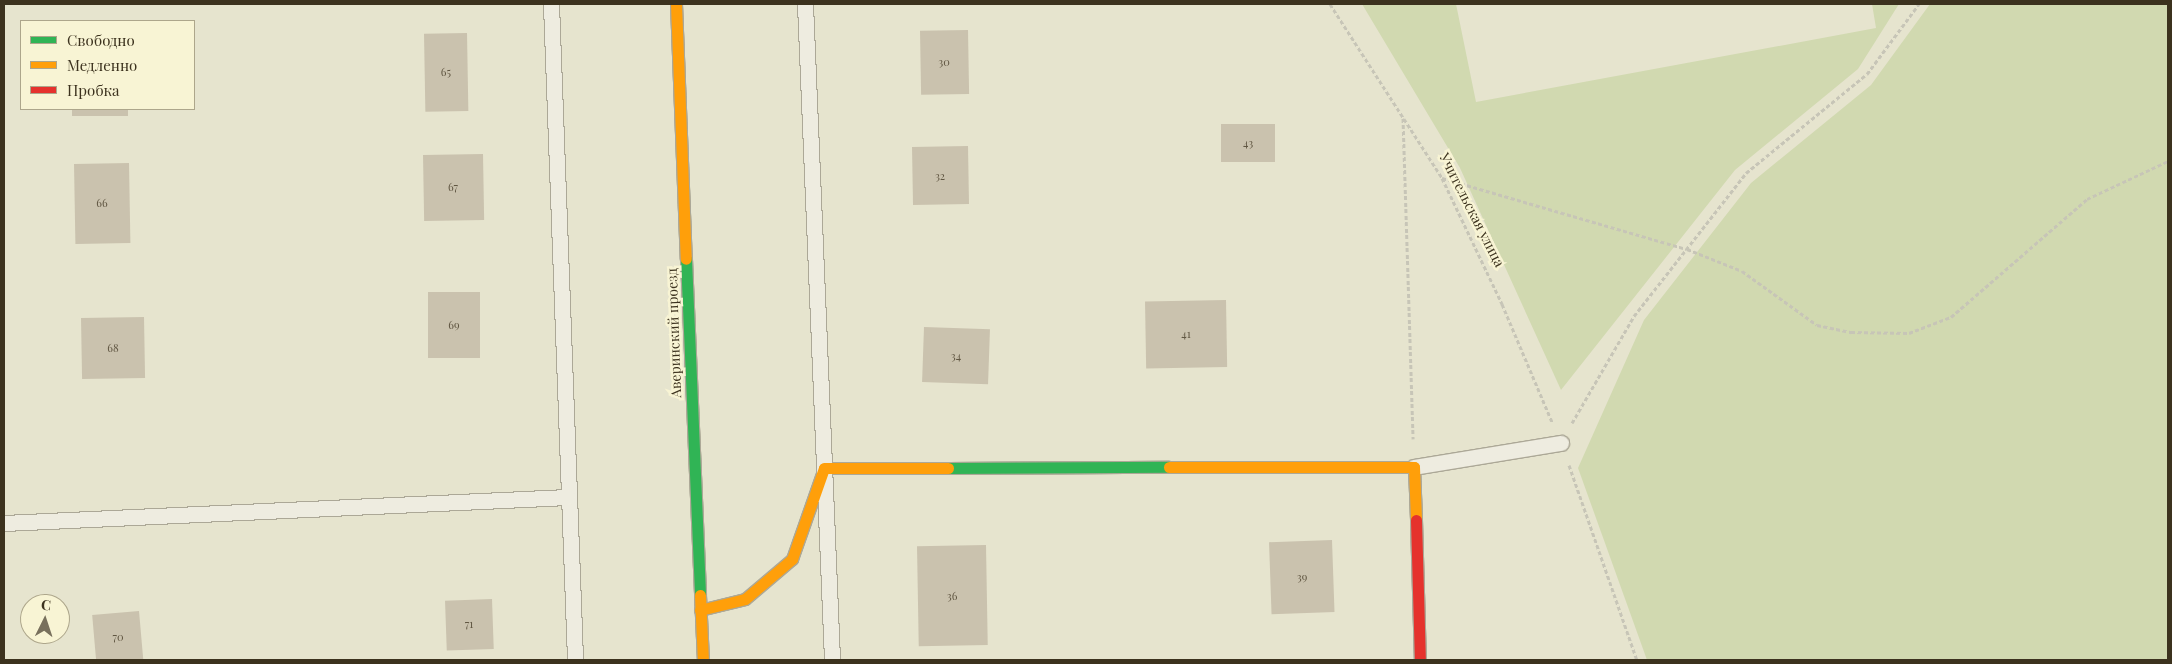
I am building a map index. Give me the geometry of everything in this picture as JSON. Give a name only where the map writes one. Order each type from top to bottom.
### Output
[{"type":"street","name":"Аверинский проезд","points":[[676,4],[703,660]]},
{"type":"street","points":[[700,610],[745,599],[792,559],[824,468],[1414,467],[1420,660]]},
{"type":"lane","points":[[551,4],[567,497],[575,660]]},
{"type":"lane","points":[[805,4],[832,660]]},
{"type":"lane","points":[[1414,467],[1561,443]]},
{"type":"lane","points":[[4,523],[567,497]]},
{"type":"path","name":"Учительская улица","points":[[1330,4],[1442,178],[1502,304],[1561,443],[1637,660]]},
{"type":"path","points":[[1561,443],[1634,316],[1746,173],[1867,74],[1919,4]]},
{"type":"path","points":[[1403,116],[1414,467]]},
{"type":"path","points":[[1442,178],[1687,249],[1742,271],[1817,325],[1851,332],[1909,333],[1951,317],[2087,199],[2168,161]]},
{"type":"green space","points":[[1362,4],[1456,4],[1476,102],[1876,28],[1872,4],[1899,4],[1858,69],[1735,170],[1561,390],[1460,168]]},
{"type":"green space","points":[[1930,4],[2168,4],[2168,660],[1647,660],[1578,468],[1644,320],[1751,183],[1871,85]]},
{"type":"building","points":[[968,30],[969,94],[921,95],[920,31]]},
{"type":"building","points":[[467,33],[468,111],[425,112],[424,34]]},
{"type":"building","points":[[72,110],[128,110],[128,116],[72,116]]},
{"type":"building","points":[[1221,124],[1275,124],[1275,162],[1221,162]]},
{"type":"building","points":[[968,146],[969,204],[913,205],[912,147]]},
{"type":"building","points":[[483,154],[484,220],[424,221],[423,155]]},
{"type":"building","points":[[129,163],[130,243],[75,244],[74,164]]},
{"type":"building","points":[[428,292],[480,292],[480,358],[428,358]]},
{"type":"building","points":[[1226,300],[1227,367],[1146,368],[1145,301]]},
{"type":"building","points":[[144,317],[145,378],[82,379],[81,318]]},
{"type":"building","points":[[924,327],[990,329],[988,384],[922,382]]},
{"type":"building","points":[[1332,540],[1335,612],[1272,614],[1269,542]]},
{"type":"building","points":[[986,545],[988,645],[919,646],[917,546]]},
{"type":"building","points":[[492,599],[494,649],[447,651],[445,601]]},
{"type":"building","points":[[139,611],[143,660],[96,660],[92,615]]},
{"type":"traffic: fast","points":[[686,259],[700,595]]},
{"type":"traffic: fast","points":[[948,468],[1169,467]]},
{"type":"traffic: slow","points":[[676,4],[686,259]]},
{"type":"traffic: slow","points":[[1169,467],[1414,467],[1416,520]]},
{"type":"traffic: slow","points":[[700,610],[745,599],[792,559],[824,468],[948,468]]},
{"type":"traffic: slow","points":[[700,595],[703,660]]},
{"type":"traffic: jam","points":[[1416,520],[1420,660]]}]
